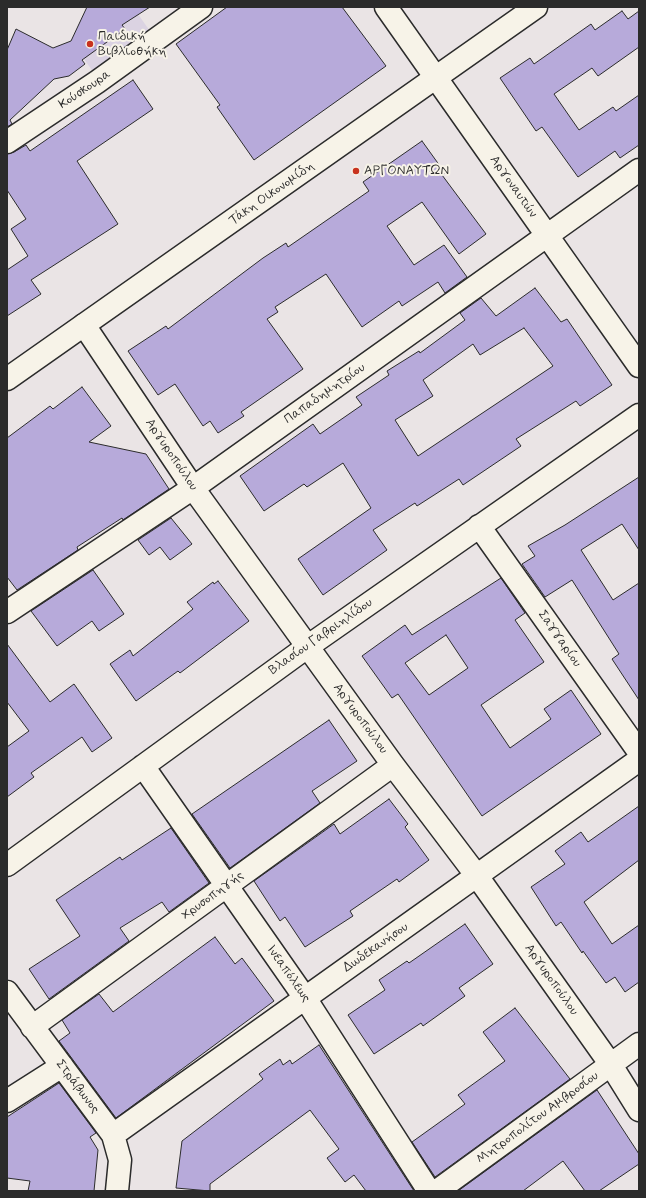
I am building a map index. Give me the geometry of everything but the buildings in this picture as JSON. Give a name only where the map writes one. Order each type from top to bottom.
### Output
[{"type":"street","name":"Κούσκουρα","points":[[7,142],[97,82],[201,7]]},
{"type":"street","name":"Αργοναυτών","points":[[386,7],[639,366]]},
{"type":"street","name":"Τάκη Οικονομίδη","points":[[7,379],[536,7]]},
{"type":"street","name":"Παπαδημητρίου","points":[[7,612],[193,488],[639,170]]},
{"type":"street","name":"Αργυροπούλου","points":[[84,325],[193,488],[393,765],[477,876],[611,1065],[639,1110]]},
{"type":"street","name":"Βλασίου Γαβριηλίδου","points":[[7,865],[307,647],[639,415]]},
{"type":"street","name":"Σαγγαρίου","points":[[479,526],[639,752]]},
{"type":"street","name":"Δωδεκανήσου","points":[[113,1135],[639,760]]},
{"type":"street","name":"Χρυσοπηγής","points":[[32,1027],[393,765]]},
{"type":"street","name":"Ινεαπόλεως","points":[[143,766],[305,998],[432,1190]]},
{"type":"street","name":"Στράβωνος","points":[[7,992],[113,1135],[120,1160],[116,1191]]},
{"type":"street","name":"Μητροπολίτου Αμβροσίου","points":[[432,1190],[639,1044]]},
{"type":"street","points":[[7,1101],[62,1066]]},
{"type":"shaded area","points":[[87,7],[133,7],[152,34],[94,73],[71,41]]},
{"type":"place","name":"Παιδική Βιβλιοθήκη","points":[[90,44]]},
{"type":"place","name":"ΑΡΓΟΝΑΥΤΩΝ","points":[[356,171]]}]
